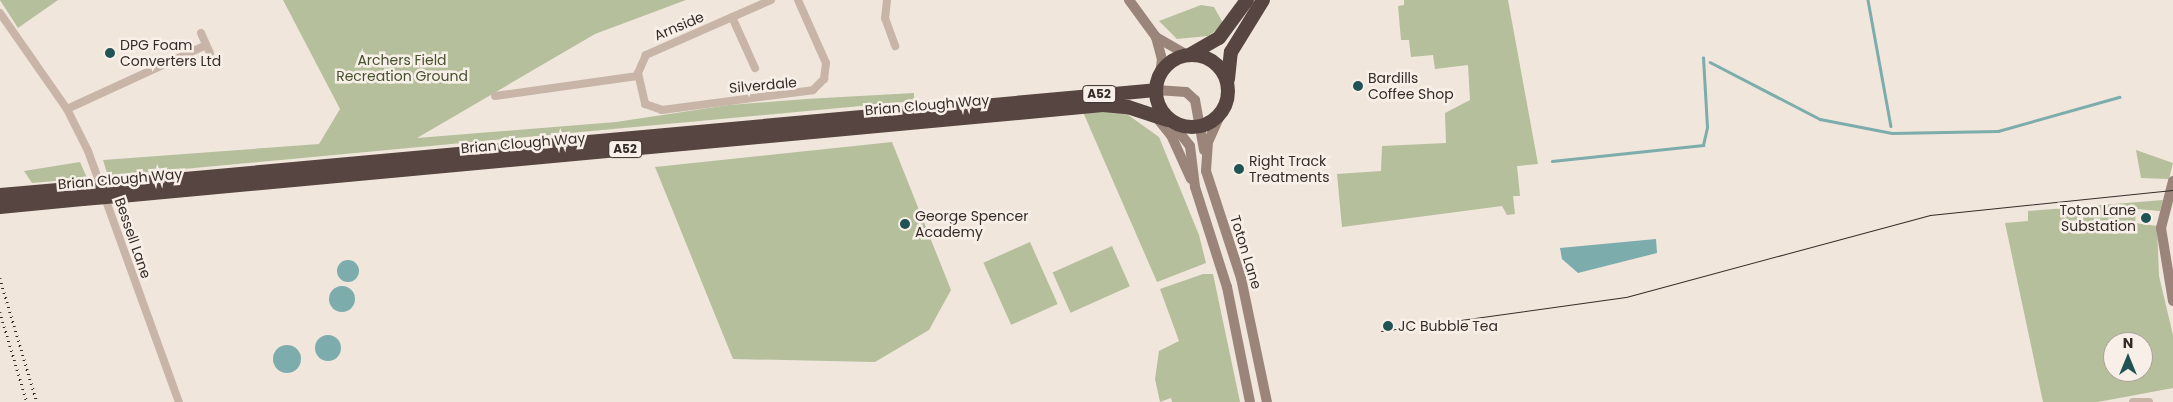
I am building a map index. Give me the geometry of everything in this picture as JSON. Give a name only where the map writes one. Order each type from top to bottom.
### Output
[{"type":"highway","points":[[1169,121],[1156,90],[1160,75],[1188,54],[1218,38],[1247,0]]},
{"type":"highway","points":[[1201,125],[1221,113],[1229,93],[1228,79],[1231,52],[1263,0]]},
{"type":"highway","points":[[1188,54],[1210,58],[1228,79]]},
{"type":"highway","name":"Brian Clough Way","points":[[0,195],[82,194],[1156,90]]},
{"type":"highway","name":"Brian Clough Way","points":[[120,190],[1103,105],[1150,114],[1169,121],[1201,125]]},
{"type":"highway","name":"Brian Clough Way","points":[[0,207],[54,195]]},
{"type":"main road","points":[[1129,0],[1156,37],[1162,58],[1160,75]]},
{"type":"main road","points":[[1156,37],[1188,54]]},
{"type":"main road","name":"Toton Lane","points":[[1156,90],[1191,95],[1201,125],[1205,159],[1241,278],[1267,402]]},
{"type":"main road","points":[[1205,159],[1221,113]]},
{"type":"main road","points":[[1150,114],[1171,136],[1195,186]]},
{"type":"main road","name":"Toton Lane","points":[[1169,121],[1190,146],[1195,186],[1227,287],[1250,402]]},
{"type":"main road","points":[[2173,181],[2162,228],[2168,252],[2173,301]]},
{"type":"street","name":"Arnside","points":[[638,76],[649,52],[771,0]]},
{"type":"street","name":"Silverdale","points":[[638,76],[646,104],[662,110],[814,90],[824,79],[826,63],[798,0]]},
{"type":"street","points":[[887,0],[885,18],[895,46]]},
{"type":"street","name":"Bessell Lane","points":[[0,13],[67,110],[94,166],[179,402]]},
{"type":"street","points":[[732,17],[753,65],[742,66]]},
{"type":"street","points":[[201,33],[210,53]]},
{"type":"street","points":[[67,110],[206,45]]},
{"type":"street","points":[[495,96],[638,76]]},
{"type":"street","points":[[519,82],[520,92]]},
{"type":"street","points":[[2133,402],[2149,402]]},
{"type":"green space","points":[[0,0],[58,0],[18,28]]},
{"type":"green space","name":"Archers Field Recreation Ground","points":[[283,0],[686,0],[595,34],[417,138],[616,122],[729,105],[806,99],[914,93],[914,101],[108,176],[103,160],[319,144],[340,109]]},
{"type":"green space","points":[[1404,0],[1508,0],[1538,164],[1517,166],[1520,196],[1513,196],[1515,214],[1507,215],[1502,206],[1342,227],[1337,174],[1381,171],[1382,146],[1446,143],[1445,113],[1470,100],[1468,65],[1435,69],[1433,55],[1411,57],[1409,40],[1401,40],[1398,6],[1404,5]]},
{"type":"green space","points":[[1201,5],[1214,7],[1224,25],[1208,36],[1177,39],[1159,21]]},
{"type":"green space","points":[[1083,112],[1124,112],[1159,137],[1199,235],[1206,263],[1157,282]]},
{"type":"green space","points":[[892,142],[951,290],[929,330],[875,362],[733,359],[655,167]]},
{"type":"green space","points":[[2136,150],[2173,163],[2169,179],[2141,178]]},
{"type":"green space","points":[[80,162],[87,178],[32,183],[24,171]]},
{"type":"green space","points":[[2163,200],[2160,211],[2136,209],[2135,223],[2157,226],[2159,276],[2173,335],[2173,388],[2098,402],[2043,402],[2005,223],[2028,221],[2028,211]]},
{"type":"green space","points":[[1030,242],[1058,304],[1011,325],[983,263]]},
{"type":"green space","points":[[1112,246],[1130,286],[1071,313],[1053,272]]},
{"type":"green space","points":[[1203,274],[1213,274],[1240,402],[1172,402],[1171,398],[1160,402],[1155,379],[1159,351],[1179,341],[1160,289]]},
{"type":"water","points":[[1656,239],[1657,253],[1578,273],[1562,259],[1560,248]]},
{"type":"water","points":[[348,260],[356,263],[359,271],[356,279],[348,282],[340,279],[337,271],[340,263]]},
{"type":"water","points":[[342,286],[351,290],[355,299],[351,308],[342,312],[333,308],[329,299],[333,290]]},
{"type":"water","points":[[328,335],[337,339],[341,348],[337,357],[328,361],[319,357],[315,348],[319,339]]},
{"type":"water","points":[[287,345],[297,349],[301,359],[297,369],[287,373],[277,369],[273,359],[277,349]]},
{"type":"waterway","points":[[1868,0],[1891,126]]},
{"type":"waterway","points":[[1552,161],[1703,145],[1707,127],[1703,58]]},
{"type":"waterway","points":[[1710,62],[1820,119],[1892,133],[1998,131],[2119,97]]},
{"type":"tram line","points":[[1381,331],[1626,297],[1930,215],[2173,190]]},
{"type":"railway","points":[[0,278],[37,402]]},
{"type":"railway","points":[[0,312],[27,402]]},
{"type":"place","name":"DPG Foam Converters Ltd","points":[[110,53]]},
{"type":"place","name":"Bardills Coffee Shop","points":[[1358,86]]},
{"type":"place","name":"Right Track Treatments","points":[[1239,169]]},
{"type":"place","name":"Toton Lane Substation","points":[[2146,218]]},
{"type":"place","name":"George Spencer Academy","points":[[905,224]]},
{"type":"place","name":"JC Bubble Tea","points":[[1388,326]]}]
